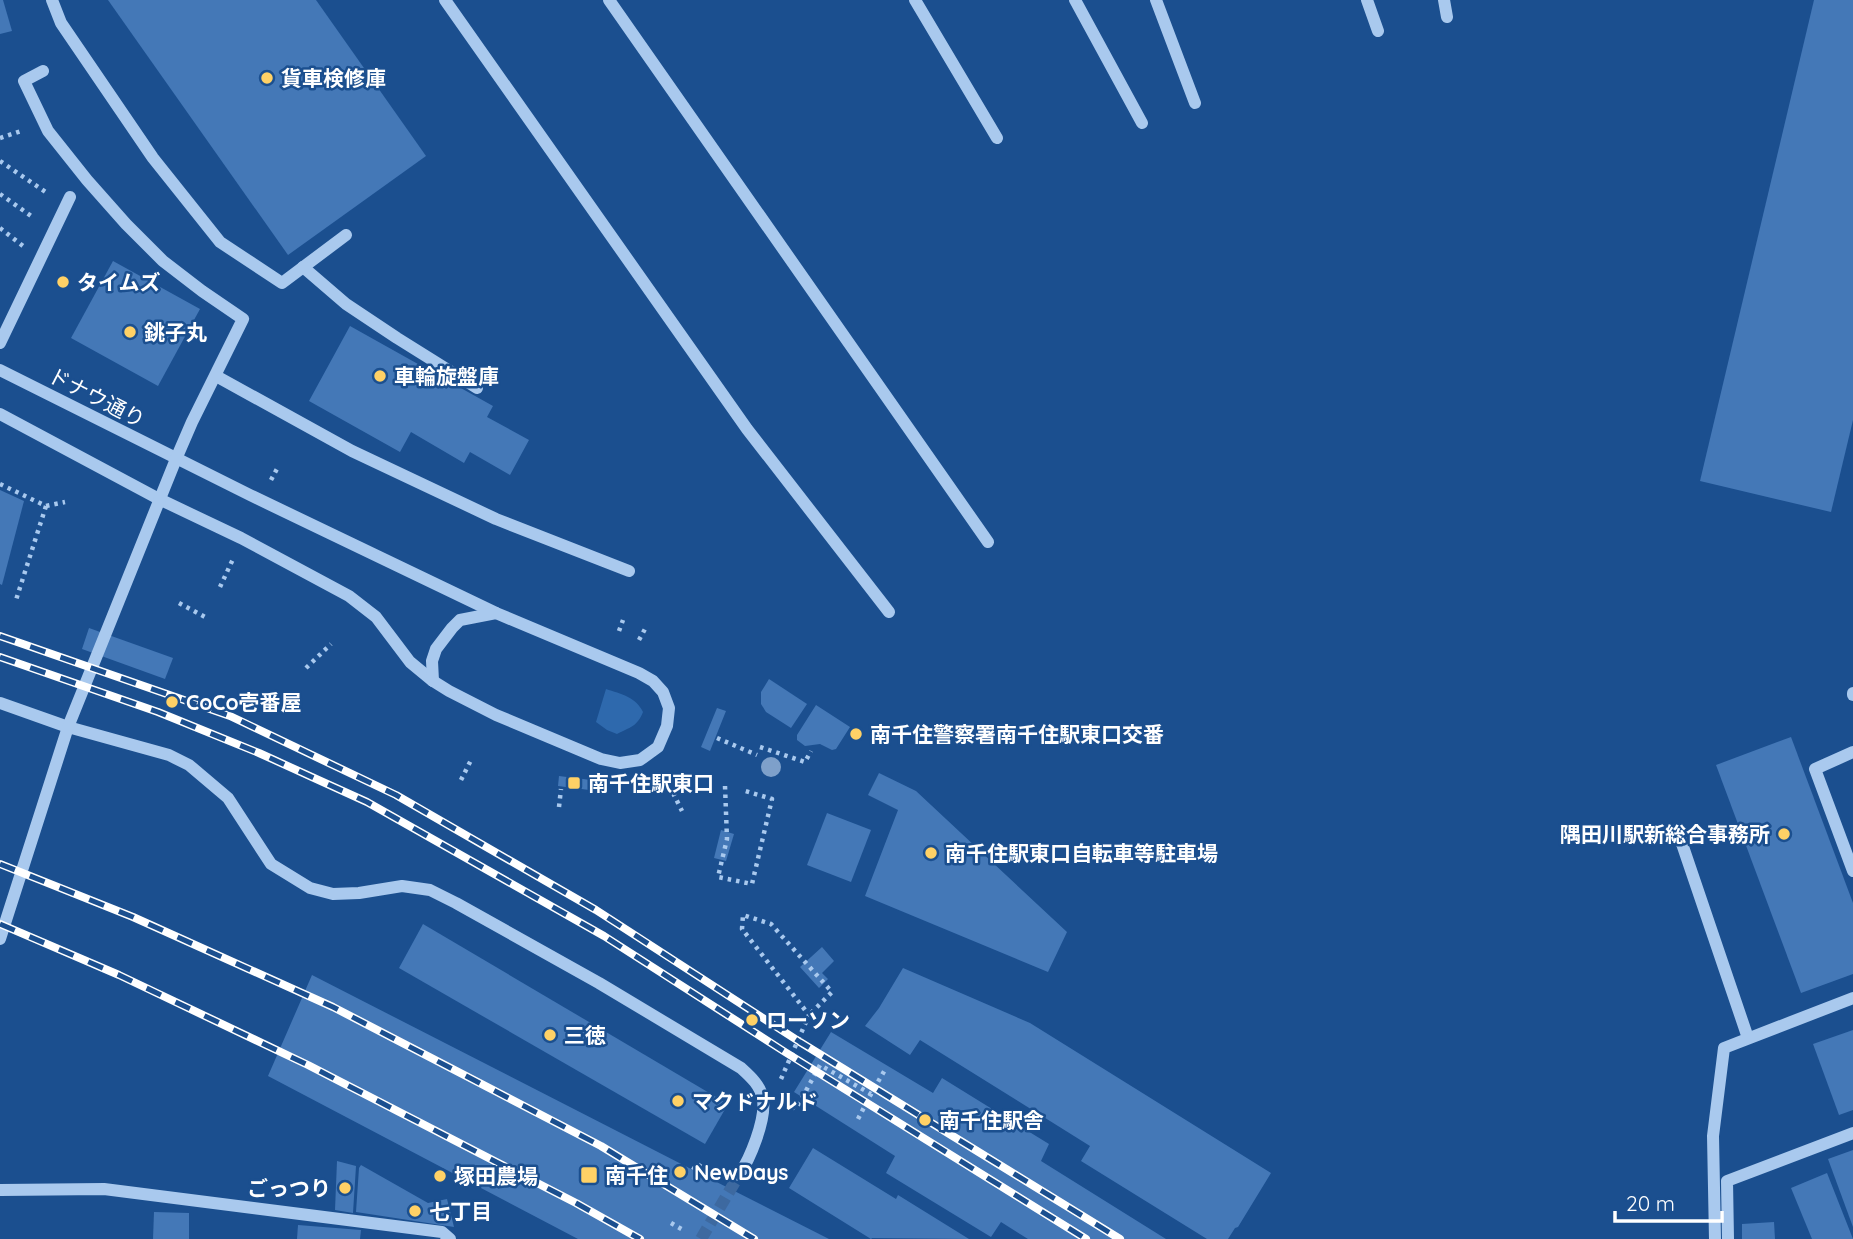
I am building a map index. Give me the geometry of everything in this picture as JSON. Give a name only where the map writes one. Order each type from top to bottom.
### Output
[{"type":"street","points":[[52,0],[61,23],[153,158],[220,242],[282,283],[346,235]]},
{"type":"street","points":[[445,0],[747,429],[890,612]]},
{"type":"street","points":[[609,0],[989,542]]},
{"type":"street","points":[[915,0],[997,138]]},
{"type":"street","points":[[1075,0],[1142,123]]},
{"type":"street","points":[[1156,0],[1195,103]]},
{"type":"street","points":[[1367,0],[1378,31]]},
{"type":"street","points":[[1444,0],[1447,17]]},
{"type":"street","points":[[0,939],[68,727],[176,459],[243,319],[163,261],[87,180],[48,131],[24,81],[43,71]]},
{"type":"street","points":[[0,343],[70,197]]},
{"type":"street","points":[[303,267],[346,304],[477,388]]},
{"type":"street","name":"ドナウ通り","points":[[0,370],[176,459],[496,612],[653,681],[663,692],[670,708],[667,726],[658,747],[640,760],[620,763],[601,759],[496,715],[433,681],[410,662],[376,617],[349,596],[242,538],[159,499]]},
{"type":"street","points":[[216,376],[352,451],[496,519],[629,571]]},
{"type":"street","points":[[0,414],[159,499]]},
{"type":"street","points":[[433,681],[432,661],[436,649],[452,628],[460,620],[496,612]]},
{"type":"street","points":[[0,703],[68,727],[169,755],[189,765],[228,798],[271,864],[310,888],[332,894],[402,886],[430,890],[599,983],[741,1068],[759,1089],[763,1112],[755,1139],[739,1175]]},
{"type":"street","points":[[1853,752],[1815,769],[1853,872]]},
{"type":"street","points":[[1677,829],[1748,1038]]},
{"type":"street","points":[[1715,1239],[1713,1136],[1724,1048],[1853,998]]},
{"type":"street","points":[[1728,1239],[1727,1181],[1853,1133]]},
{"type":"street","points":[[0,1190],[104,1189],[442,1232],[450,1239]]},
{"type":"path","points":[[18,124],[27,141]]},
{"type":"path","points":[[0,138],[21,131]]},
{"type":"path","points":[[0,161],[53,198]]},
{"type":"path","points":[[0,194],[40,222]]},
{"type":"path","points":[[0,229],[26,248],[31,240]]},
{"type":"path","points":[[269,484],[278,467]]},
{"type":"path","points":[[0,484],[46,506],[65,502]]},
{"type":"path","points":[[16,600],[46,506]]},
{"type":"path","points":[[220,587],[233,558]]},
{"type":"path","points":[[179,603],[205,617]]},
{"type":"path","points":[[619,631],[623,620]]},
{"type":"path","points":[[639,640],[645,629]]},
{"type":"path","points":[[306,668],[331,644]]},
{"type":"path","points":[[717,738],[757,755]]},
{"type":"path","points":[[760,747],[805,762],[811,751]]},
{"type":"path","points":[[461,780],[472,758]]},
{"type":"path","points":[[725,786],[727,839],[718,877],[752,884],[772,799],[742,790]]},
{"type":"path","points":[[559,807],[561,789]]},
{"type":"path","points":[[673,793],[682,811]]},
{"type":"path","points":[[779,1084],[809,1015],[832,992],[771,924],[743,915],[742,929],[809,1015]]},
{"type":"path","points":[[781,1099],[796,1109],[820,1065],[871,1094]]},
{"type":"path","points":[[858,1119],[886,1068]]},
{"type":"path","points":[[694,1170],[697,1164],[715,1176]]},
{"type":"path","points":[[671,1223],[683,1230]]},
{"type":"shaded area","points":[[606,689],[632,699],[643,712],[636,724],[617,734],[596,722]]},
{"type":"building","points":[[0,0],[3,0],[12,31],[0,34]]},
{"type":"building","name":"貨車検修庫","points":[[108,0],[316,0],[426,156],[288,255]]},
{"type":"building","points":[[1814,0],[1853,0],[1853,420],[1831,512],[1700,481]]},
{"type":"building","points":[[113,261],[200,309],[158,386],[71,338]]},
{"type":"building","name":"車輪旋盤庫","points":[[350,326],[493,406],[487,417],[529,440],[510,475],[470,452],[464,463],[411,432],[400,452],[309,401]]},
{"type":"building","points":[[0,490],[24,501],[2,585],[0,584]]},
{"type":"building","points":[[89,628],[173,658],[165,679],[82,649]]},
{"type":"building","points":[[769,679],[807,704],[791,728],[766,712],[761,704],[761,692]]},
{"type":"building","points":[[816,705],[850,727],[836,749],[832,750],[820,744],[805,746],[797,740],[797,735]]},
{"type":"building","points":[[717,708],[726,711],[710,751],[701,747]]},
{"type":"building","name":"隅田川駅新総合事務所","points":[[1791,737],[1853,903],[1853,974],[1801,993],[1716,765]]},
{"type":"building","name":"南千住駅東口自転車等駐車場","points":[[879,773],[916,791],[1067,932],[1048,972],[865,896],[898,810],[868,795]]},
{"type":"building","points":[[559,776],[599,781],[597,791],[558,786]]},
{"type":"building","points":[[827,813],[871,830],[851,882],[807,865]]},
{"type":"building","points":[[721,830],[734,834],[726,861],[714,858]]},
{"type":"building","points":[[423,924],[728,1104],[705,1144],[399,968]]},
{"type":"building","points":[[822,947],[834,961],[822,973],[828,979],[819,988],[800,967]]},
{"type":"building","points":[[903,968],[1030,1023],[1271,1173],[1238,1227],[1228,1239],[1207,1239],[1081,1161],[1090,1146],[920,1040],[910,1055],[865,1026]]},
{"type":"building","points":[[312,975],[829,1239],[578,1239],[268,1076]]},
{"type":"building","points":[[1853,1030],[1853,1110],[1839,1115],[1813,1044]]},
{"type":"building","name":"南千住駅舎","points":[[831,1032],[933,1093],[942,1078],[1049,1144],[1041,1161],[1166,1239],[1028,1239],[1001,1222],[991,1237],[886,1173],[895,1156],[794,1092]]},
{"type":"building","points":[[813,1148],[896,1199],[898,1195],[969,1239],[871,1239],[789,1188]]},
{"type":"building","points":[[1853,1150],[1853,1227],[1828,1159]]},
{"type":"building","points":[[337,1161],[356,1166],[353,1213],[335,1210]]},
{"type":"building","points":[[361,1165],[428,1203],[447,1199],[454,1227],[356,1212]]},
{"type":"building","points":[[1827,1173],[1853,1239],[1812,1239],[1791,1188]]},
{"type":"building","points":[[154,1212],[189,1213],[189,1239],[153,1239]]},
{"type":"building","points":[[1774,1222],[1775,1239],[1742,1239],[1742,1224]]},
{"type":"building","points":[[298,1225],[361,1230],[360,1239],[297,1239]]},
{"type":"tunnel","points":[[701,1239],[739,1175]]},
{"type":"railway","points":[[0,636],[230,716],[396,795],[596,910],[800,1042],[1120,1239]]},
{"type":"railway","points":[[0,657],[158,712],[259,753],[367,802],[604,936],[1086,1239]]},
{"type":"railway","points":[[0,864],[133,917],[333,1007],[601,1146],[754,1239]]},
{"type":"railway","points":[[0,924],[119,975],[308,1065],[576,1203],[640,1239]]},
{"type":"place","name":"貨車検修庫","points":[[267,78]]},
{"type":"place","name":"タイムズ","points":[[63,282]]},
{"type":"place","name":"銚子丸","points":[[130,332]]},
{"type":"place","name":"車輪旋盤庫","points":[[380,376]]},
{"type":"place","name":"CoCo壱番屋","points":[[172,702]]},
{"type":"place","name":"南千住警察署南千住駅東口交番","points":[[856,734]]},
{"type":"place","name":"南千住駅東口","points":[[574,783]]},
{"type":"place","name":"隅田川駅新総合事務所","points":[[1784,834]]},
{"type":"place","name":"南千住駅東口自転車等駐車場","points":[[931,853]]},
{"type":"place","name":"ローソン","points":[[752,1020]]},
{"type":"place","name":"三徳","points":[[550,1035]]},
{"type":"place","name":"マクドナルド","points":[[678,1101]]},
{"type":"place","name":"南千住駅舎","points":[[925,1120]]},
{"type":"place","name":"NewDays","points":[[680,1172]]},
{"type":"place","name":"南千住","points":[[589,1175]]},
{"type":"place","name":"塚田農場","points":[[440,1176]]},
{"type":"place","name":"ごっつり","points":[[345,1188]]},
{"type":"place","name":"七丁目","points":[[415,1211]]}]
